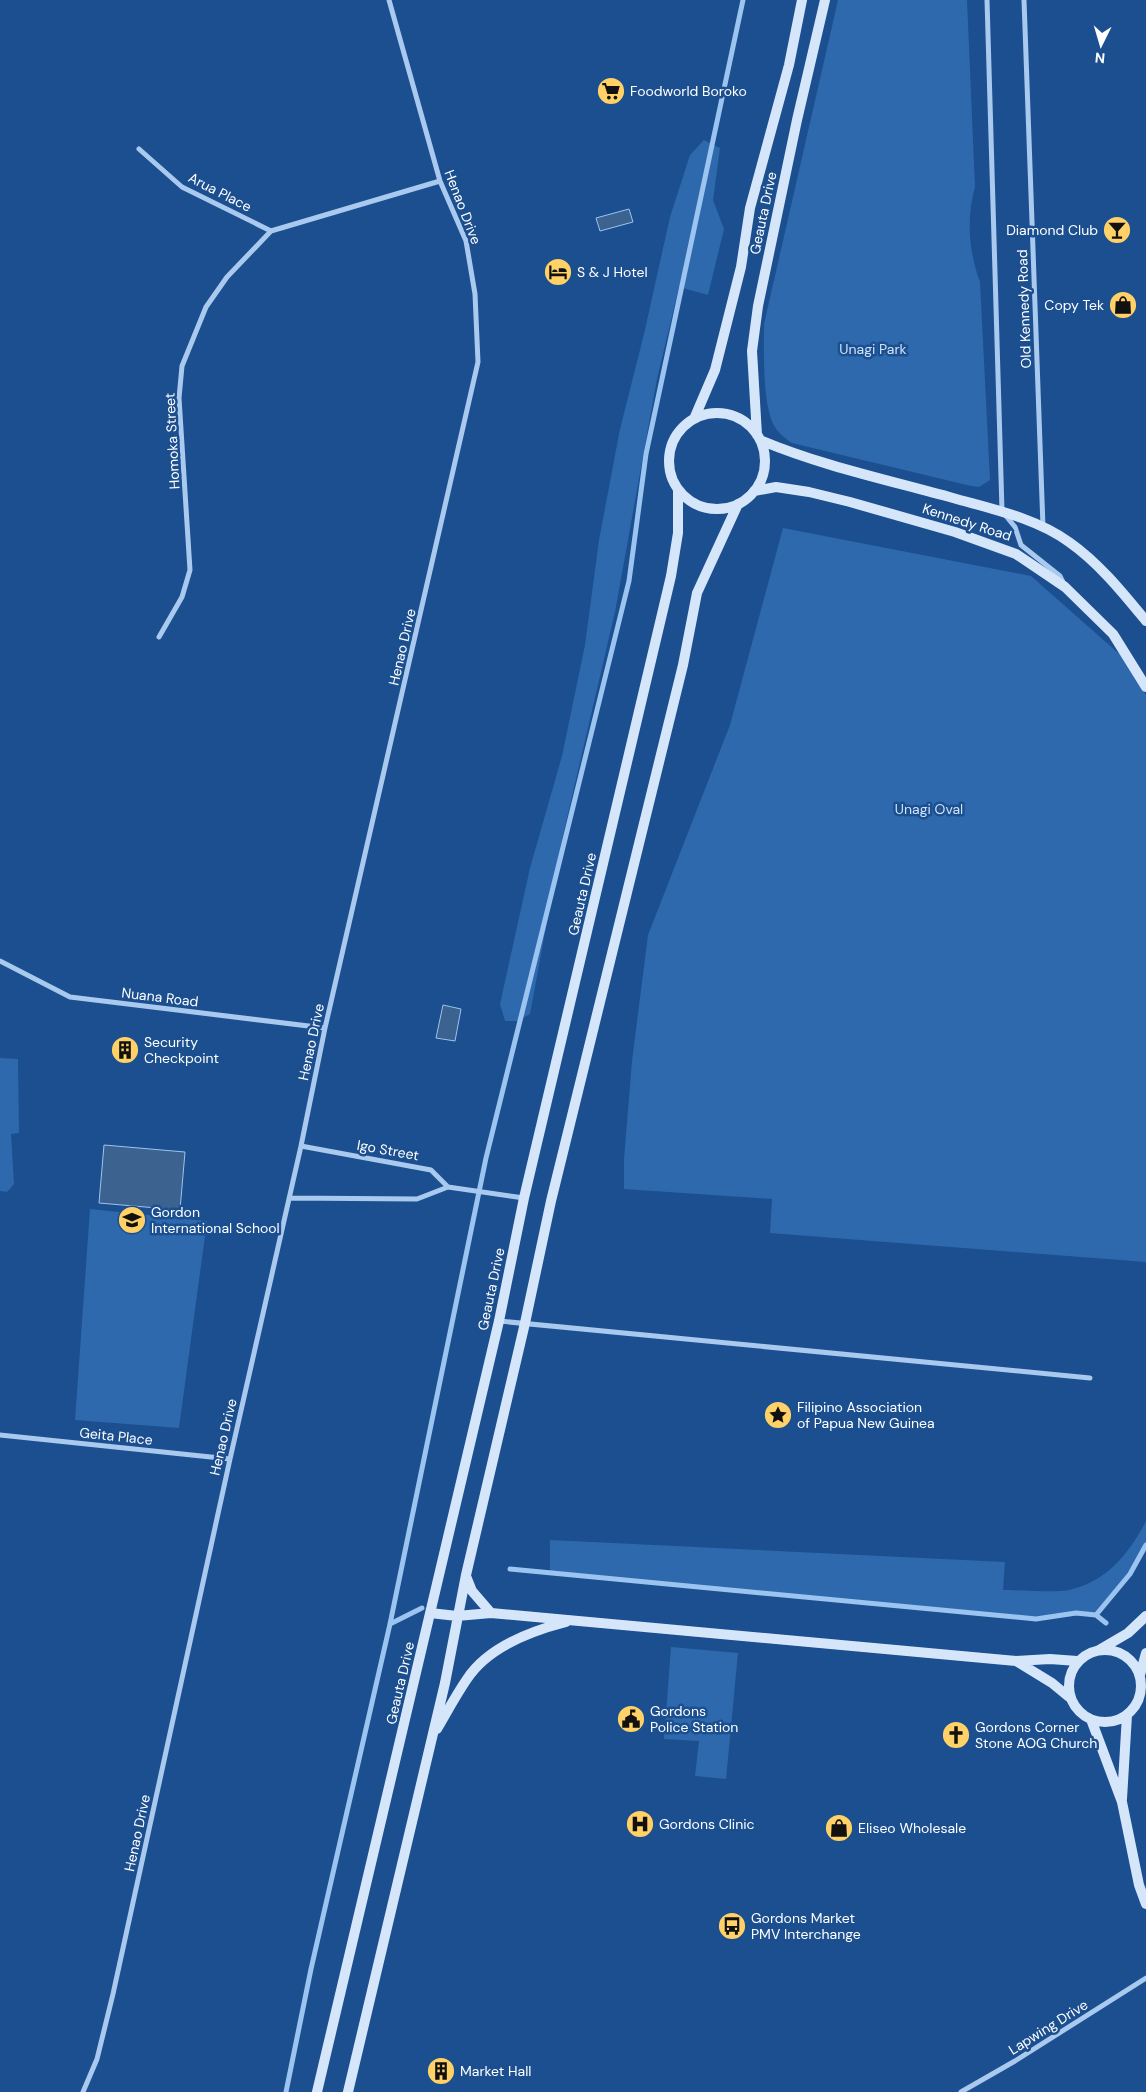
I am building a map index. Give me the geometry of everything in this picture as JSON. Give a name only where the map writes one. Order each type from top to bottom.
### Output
[{"type":"main road","name":"Geauta Drive","points":[[802,0],[789,65],[750,208],[740,267],[715,370],[694,419],[681,429],[672,443],[669,459],[671,475],[678,489],[688,499],[699,505],[712,508],[725,508],[738,504],[754,492],[761,480],[765,466],[764,453],[759,437],[752,351],[758,306],[797,120],[825,0]]},
{"type":"main road","points":[[694,419],[710,414],[728,414],[744,422],[759,437]]},
{"type":"main road","name":"Kennedy Road","points":[[759,437],[800,456],[1002,512],[1043,527],[1068,541],[1087,556],[1124,594],[1146,621]]},
{"type":"main road","name":"Kennedy Road","points":[[754,492],[776,487],[809,492],[890,512],[1016,554],[1065,587],[1113,634],[1146,687]]},
{"type":"main road","name":"Geauta Drive","points":[[318,2092],[499,1321],[524,1198],[671,576],[678,533],[678,489]]},
{"type":"main road","name":"Geauta Drive","points":[[348,2092],[445,1683],[457,1616],[525,1323],[551,1201],[682,665],[697,593],[738,504]]},
{"type":"main road","points":[[466,1576],[472,1591],[491,1613]]},
{"type":"main road","points":[[430,1613],[457,1616],[491,1613],[1016,1661],[1050,1658],[1077,1661]]},
{"type":"main road","points":[[1070,1697],[1068,1682],[1077,1661],[1128,1633],[1146,1616]]},
{"type":"main road","points":[[432,1738],[468,1677],[495,1651],[546,1627],[575,1620]]},
{"type":"main road","points":[[1098,1650],[1122,1654],[1130,1660],[1140,1675]]},
{"type":"main road","points":[[1092,1722],[1112,1722],[1127,1715],[1135,1708],[1140,1697],[1140,1675],[1146,1653]]},
{"type":"main road","points":[[1016,1661],[1052,1683],[1070,1697],[1079,1712],[1092,1722],[1122,1802],[1146,1904]]},
{"type":"main road","points":[[1122,1802],[1127,1715]]},
{"type":"street","name":"Henao Drive","points":[[83,2092],[97,2059],[113,1994],[230,1458],[301,1146],[325,1028],[478,362],[475,294],[466,241],[440,181],[389,0]]},
{"type":"street","name":"Old Kennedy Road","points":[[987,0],[1002,512]]},
{"type":"street","name":"Old Kennedy Road","points":[[1024,0],[1043,527]]},
{"type":"street","name":"Arua Place","points":[[138,149],[182,187],[271,230]]},
{"type":"street","points":[[271,230],[440,181]]},
{"type":"street","name":"Homoka Street","points":[[159,637],[182,597],[190,570],[179,398],[182,366],[206,307],[227,277],[271,230]]},
{"type":"street","points":[[1002,512],[1015,527],[1021,545],[1060,576],[1065,587]]},
{"type":"street","name":"Nuana Road","points":[[0,961],[70,997],[325,1028]]},
{"type":"street","name":"Igo Street","points":[[301,1146],[431,1170],[448,1187]]},
{"type":"street","points":[[289,1198],[417,1199],[448,1187],[524,1198]]},
{"type":"street","points":[[499,1321],[1090,1378]]},
{"type":"street","name":"Geita Place","points":[[0,1436],[230,1458]]},
{"type":"street","name":"Lapwing Drive","points":[[961,2092],[1015,2061],[1146,1978]]},
{"type":"green space","name":"Unagi Park","points":[[838,0],[967,0],[975,187],[970,211],[970,235],[973,259],[980,282],[990,480],[979,487],[792,443],[778,432],[771,418],[766,392],[764,324]]},
{"type":"green space","points":[[704,140],[720,148],[713,200],[724,229],[708,295],[679,287],[657,379],[615,612],[563,835],[530,1014],[517,1021],[505,1021],[500,1004],[530,868],[562,756],[585,645],[599,540],[620,429],[644,334],[670,217],[690,155]]},
{"type":"green space","name":"Unagi Oval","points":[[783,528],[1031,576],[1125,659],[1146,695],[1146,1262],[770,1233],[772,1199],[624,1189],[624,1159],[632,1061],[648,935],[730,725]]},
{"type":"green space","points":[[0,1058],[18,1059],[19,1133],[11,1134],[14,1184],[7,1192],[0,1191]]},
{"type":"green space","points":[[90,1209],[207,1221],[179,1428],[75,1420]]},
{"type":"green space","points":[[1146,1521],[1146,1545],[1130,1574],[1096,1615],[1076,1613],[1036,1619],[550,1573],[550,1540],[1005,1562],[1003,1590],[1063,1591],[1082,1586],[1094,1580],[1115,1565],[1132,1545]]},
{"type":"green space","points":[[671,1647],[738,1653],[726,1779],[695,1776],[699,1741],[664,1739]]},
{"type":"shaded area","points":[[629,209],[633,222],[600,231],[596,218]]},
{"type":"shaded area","points":[[443,1005],[461,1009],[455,1041],[436,1038]]},
{"type":"shaded area","points":[[104,1145],[185,1152],[180,1210],[99,1203]]},
{"type":"waterway","points":[[286,2092],[311,1969],[390,1624],[486,1158],[629,581],[646,454],[743,0]]},
{"type":"waterway","points":[[510,1569],[1036,1619],[1076,1613],[1096,1615],[1130,1574],[1146,1545]]},
{"type":"waterway","points":[[390,1624],[422,1608]]},
{"type":"waterway","points":[[1096,1615],[1106,1623]]},
{"type":"place","name":"Foodworld Boroko","points":[[611,91]]},
{"type":"place","name":"Diamond Club","points":[[1117,230]]},
{"type":"place","name":"S & J Hotel","points":[[558,272]]},
{"type":"place","name":"Copy Tek","points":[[1123,305]]},
{"type":"place","name":"Security Checkpoint","points":[[125,1050]]},
{"type":"place","name":"Gordon International School","points":[[132,1220]]},
{"type":"place","name":"Filipino Association of Papua New Guinea","points":[[778,1415]]},
{"type":"place","name":"Gordons Police Station","points":[[631,1719]]},
{"type":"place","name":"Gordons Corner Stone AOG Church","points":[[956,1735]]},
{"type":"place","name":"Gordons Clinic","points":[[640,1824]]},
{"type":"place","name":"Eliseo Wholesale","points":[[839,1828]]},
{"type":"place","name":"Gordons Market PMV Interchange","points":[[732,1926]]},
{"type":"place","name":"Market Hall","points":[[441,2071]]}]
